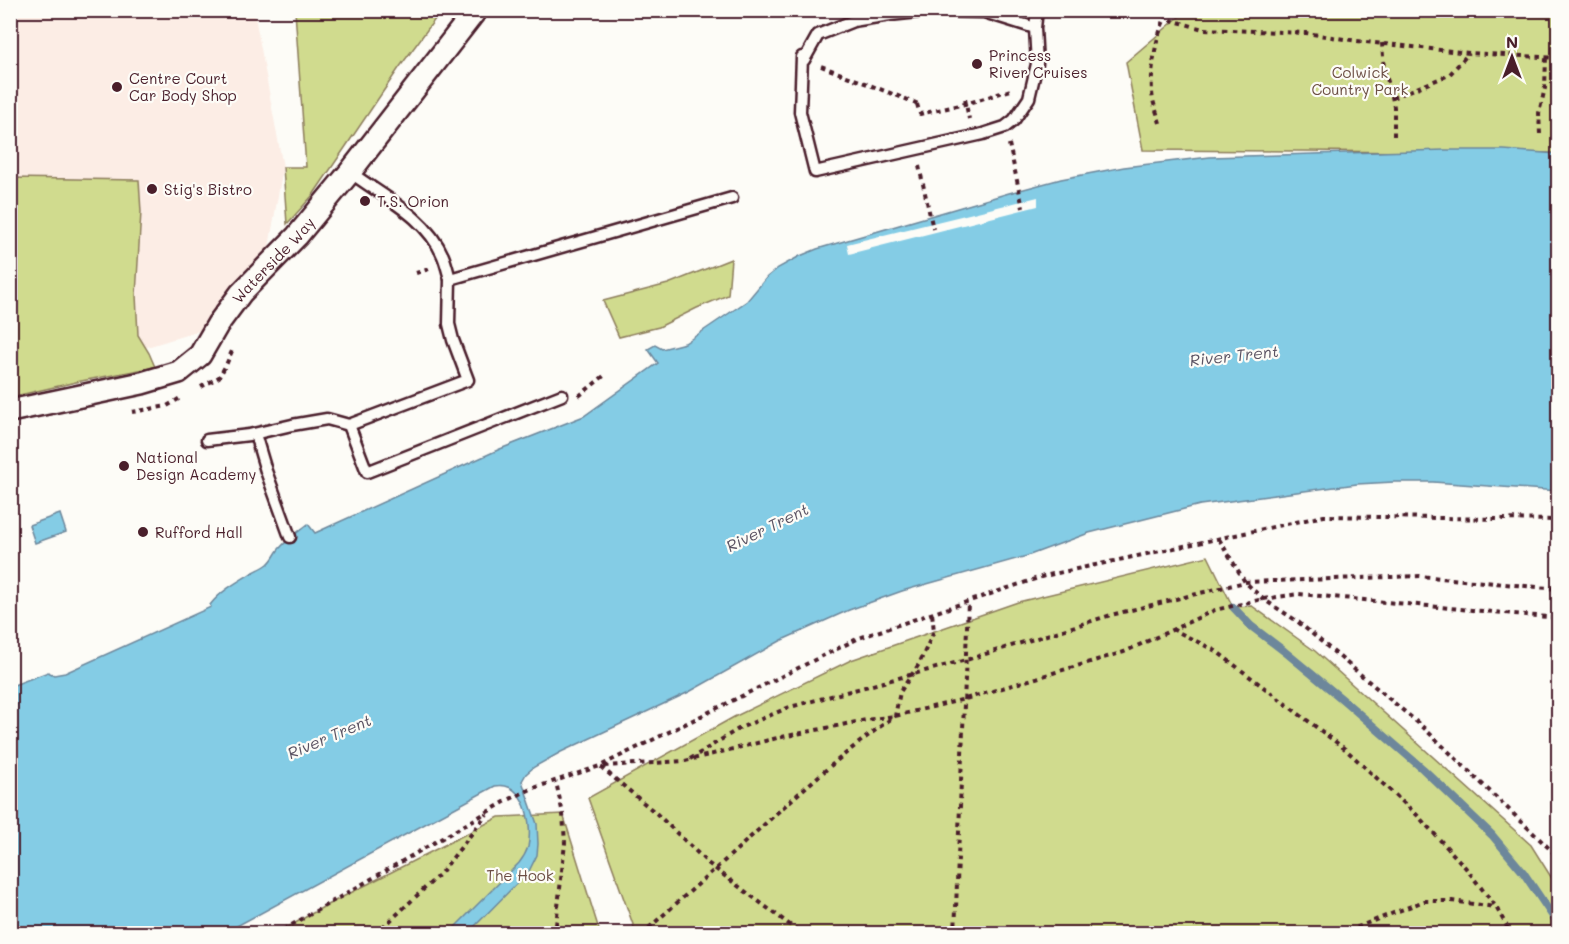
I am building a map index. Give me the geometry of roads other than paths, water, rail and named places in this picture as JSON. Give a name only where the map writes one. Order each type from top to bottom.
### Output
[{"type":"street","name":"Waterside Way","points":[[10,411],[179,372],[200,355],[218,324],[241,293],[297,236],[350,172],[476,10]]},
{"type":"lane","points":[[1035,28],[984,12],[928,11],[853,21],[818,35],[804,60],[802,57],[800,112],[815,172],[1005,127],[1014,120],[1029,98],[1037,64],[1035,28],[1037,10]]},
{"type":"lane","points":[[207,440],[255,434],[327,419],[349,425],[468,380],[449,324],[450,279],[443,256],[433,238],[418,221],[387,196],[350,172]]},
{"type":"lane","points":[[450,279],[732,198]]},
{"type":"lane","points":[[349,425],[367,472],[561,395]]},
{"type":"lane","points":[[255,434],[290,537]]},
{"type":"water","name":"River Trent","points":[[1504,150],[1558,154],[1558,491],[1433,482],[1394,482],[1357,484],[1200,505],[1089,533],[1027,556],[902,591],[849,610],[782,640],[689,692],[534,767],[522,781],[537,824],[537,855],[529,871],[468,933],[449,933],[519,863],[528,847],[529,827],[525,806],[514,790],[505,786],[495,786],[224,933],[11,934],[11,686],[48,672],[54,675],[65,673],[211,607],[214,600],[224,591],[268,564],[282,545],[308,524],[315,533],[500,449],[584,416],[658,363],[648,349],[655,345],[662,349],[685,343],[747,301],[767,277],[778,268],[817,249],[1061,179],[1124,167],[1210,157]]},
{"type":"water","points":[[60,514],[66,532],[35,543],[29,525]]},
{"type":"waterway","points":[[1233,607],[1251,626],[1342,699],[1423,769],[1492,835],[1523,872],[1558,924]]},
{"type":"place","name":"Princess River Cruises","points":[[977,64]]},
{"type":"place","name":"Centre Court Car Body Shop","points":[[117,87]]},
{"type":"place","name":"Stig's Bistro","points":[[152,189]]},
{"type":"place","name":"T.S. Orion","points":[[365,201]]},
{"type":"place","name":"National Design Academy","points":[[124,466]]},
{"type":"place","name":"Rufford Hall","points":[[143,532]]},
{"type":"park label","name":"Colwick Country Park","points":[[1360,80]]},
{"type":"park label","name":"The Hook","points":[[520,875]]}]
